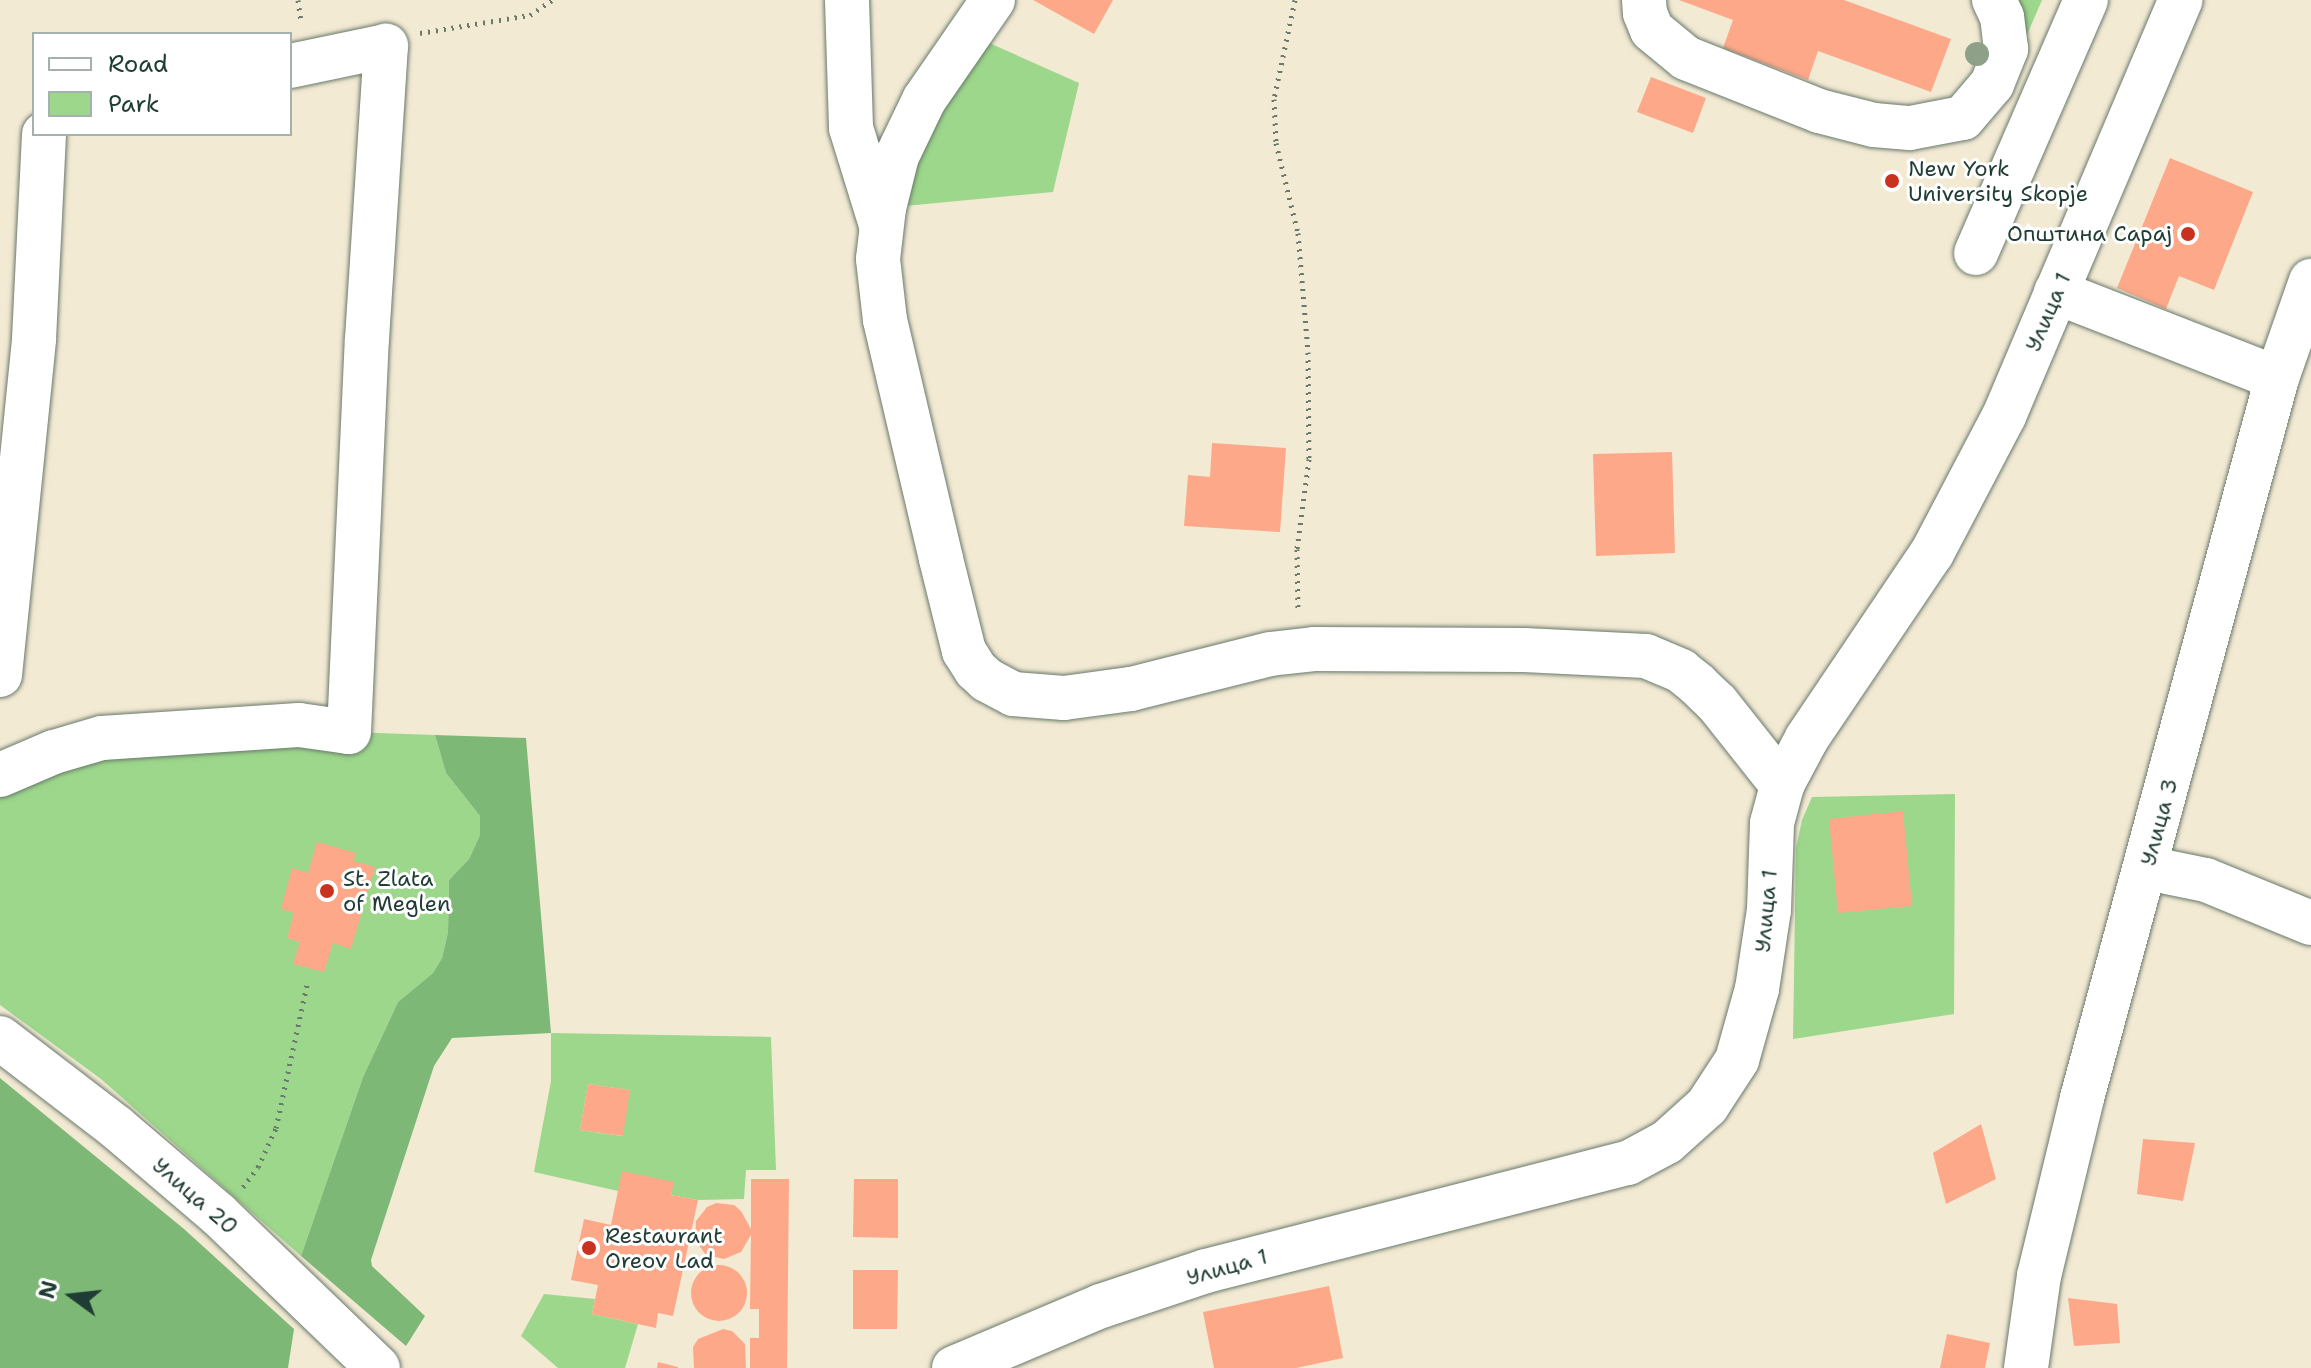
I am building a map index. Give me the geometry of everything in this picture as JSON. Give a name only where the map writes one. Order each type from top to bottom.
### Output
[{"type":"street","points":[[847,0],[851,128],[882,227]]},
{"type":"street","points":[[993,0],[924,100],[897,156],[878,259],[885,320],[957,623],[964,651],[976,670],[1013,694],[1036,698],[1092,696],[1182,678],[1270,654],[1303,650],[1524,650],[1646,656],[1681,671],[1697,684],[1782,785]]},
{"type":"street","points":[[1644,0],[1652,30],[1686,58],[1775,96],[1841,118],[1910,128],[1963,118],[1992,84],[2006,49],[2002,17],[1994,0]]},
{"type":"street","points":[[1976,253],[2086,0]]},
{"type":"street","name":"Улица 1","points":[[954,1368],[1101,1306],[1206,1271],[1628,1163],[1667,1142],[1707,1106],[1737,1060],[1757,989],[1769,910],[1772,823],[1782,785],[1807,738],[1932,553],[2004,416],[2181,0]]},
{"type":"street","points":[[0,775],[54,752],[102,738],[299,725],[349,732],[367,339],[386,46],[292,66]]},
{"type":"street","points":[[0,675],[4,610],[34,339],[44,136]]},
{"type":"street","name":"Улица 3","points":[[2026,1368],[2039,1276],[2082,1098],[2147,868],[2277,378],[2311,281]]},
{"type":"street","points":[[2056,292],[2277,378]]},
{"type":"street","points":[[2147,868],[2206,880],[2311,923]]},
{"type":"street","name":"Улица 20","points":[[0,1038],[116,1127],[218,1214],[378,1368]]},
{"type":"path","points":[[386,46],[427,31],[530,15],[552,0]]},
{"type":"path","points":[[1295,0],[1279,70],[1274,124],[1298,233],[1308,352],[1309,459],[1296,586],[1303,650]]},
{"type":"path","points":[[218,1214],[258,1167],[276,1128],[308,980]]},
{"type":"green space","points":[[2006,0],[2042,0],[2023,44]]},
{"type":"green space","points":[[969,34],[1079,83],[1053,192],[884,208]]},
{"type":"green space","points":[[349,732],[435,735],[446,773],[480,816],[480,835],[469,859],[449,880],[448,932],[442,958],[433,973],[398,1002],[363,1077],[301,1256],[101,1079],[0,1005],[0,775],[24,764]]},
{"type":"green space","points":[[435,735],[526,738],[551,1033],[452,1038],[434,1066],[371,1260],[372,1266],[425,1316],[406,1346],[301,1256],[363,1077],[398,1002],[433,973],[442,958],[448,932],[449,880],[469,859],[480,835],[480,816],[446,773]]},
{"type":"green space","points":[[1955,794],[1954,1014],[1793,1039],[1796,848],[1802,820],[1812,797]]},
{"type":"green space","points":[[551,1033],[771,1037],[776,1170],[746,1170],[744,1199],[698,1200],[671,1195],[673,1182],[618,1191],[534,1172],[551,1081]],"holes":[[[588,1084],[629,1090],[622,1136],[580,1130]]]},
{"type":"green space","points":[[0,1078],[184,1229],[294,1329],[288,1368],[0,1368]]},
{"type":"green space","points":[[544,1294],[595,1299],[592,1314],[638,1324],[625,1368],[558,1368],[521,1336]]},
{"type":"building","points":[[1033,0],[1113,0],[1094,34]]},
{"type":"building","points":[[1679,0],[1844,0],[1951,39],[1931,92],[1818,51],[1808,80],[1723,48],[1733,20]]},
{"type":"building","points":[[1651,77],[1706,98],[1693,133],[1637,112]]},
{"type":"building","name":"Општина Сарај","points":[[2170,158],[2253,192],[2214,290],[2179,276],[2166,309],[2117,288]]},
{"type":"building","points":[[1212,443],[1286,448],[1280,532],[1184,526],[1188,475],[1210,477]]},
{"type":"building","points":[[1672,452],[1675,553],[1596,556],[1593,454]]},
{"type":"building","points":[[1903,811],[1912,906],[1838,913],[1829,819]]},
{"type":"building","name":"St. Zlata of Meglen","points":[[317,842],[356,853],[353,861],[375,867],[351,949],[333,943],[324,972],[293,964],[300,942],[287,938],[294,913],[281,909],[292,868],[308,873]]},
{"type":"building","points":[[588,1084],[630,1090],[623,1136],[580,1130]]},
{"type":"building","points":[[1981,1124],[1996,1179],[1946,1204],[1933,1153]]},
{"type":"building","points":[[2143,1139],[2195,1143],[2183,1201],[2137,1194]]},
{"type":"building","points":[[622,1171],[674,1182],[671,1195],[698,1200],[673,1316],[658,1313],[656,1328],[592,1314],[598,1285],[571,1280],[584,1219],[611,1225]]},
{"type":"building","points":[[751,1179],[789,1179],[787,1368],[750,1368],[750,1338],[759,1338],[759,1309],[750,1309],[751,1235],[741,1252],[724,1259],[706,1255],[695,1240],[696,1221],[707,1207],[716,1203],[734,1205],[751,1229]]},
{"type":"building","points":[[854,1179],[898,1179],[898,1238],[853,1237]]},
{"type":"building","points":[[719,1265],[739,1273],[747,1293],[739,1313],[719,1321],[699,1313],[691,1293],[699,1273]]},
{"type":"building","points":[[853,1270],[898,1270],[897,1329],[853,1329]]},
{"type":"building","points":[[1329,1286],[1343,1358],[1296,1368],[1214,1368],[1203,1312]]},
{"type":"building","points":[[2068,1298],[2117,1304],[2120,1343],[2074,1346]]},
{"type":"building","points":[[723,1329],[732,1331],[745,1344],[746,1368],[694,1368],[693,1347],[698,1339]]},
{"type":"building","points":[[1947,1334],[1990,1343],[1985,1368],[1940,1368]]},
{"type":"building","points":[[658,1362],[678,1367],[678,1368],[657,1368]]},
{"type":"place","name":"New York University Skopje","points":[[1892,181]]},
{"type":"place","name":"Општина Сарај","points":[[2188,234]]},
{"type":"place","name":"St. Zlata of Meglen","points":[[327,891]]},
{"type":"place","name":"Restaurant Oreov Lad","points":[[589,1248]]}]
